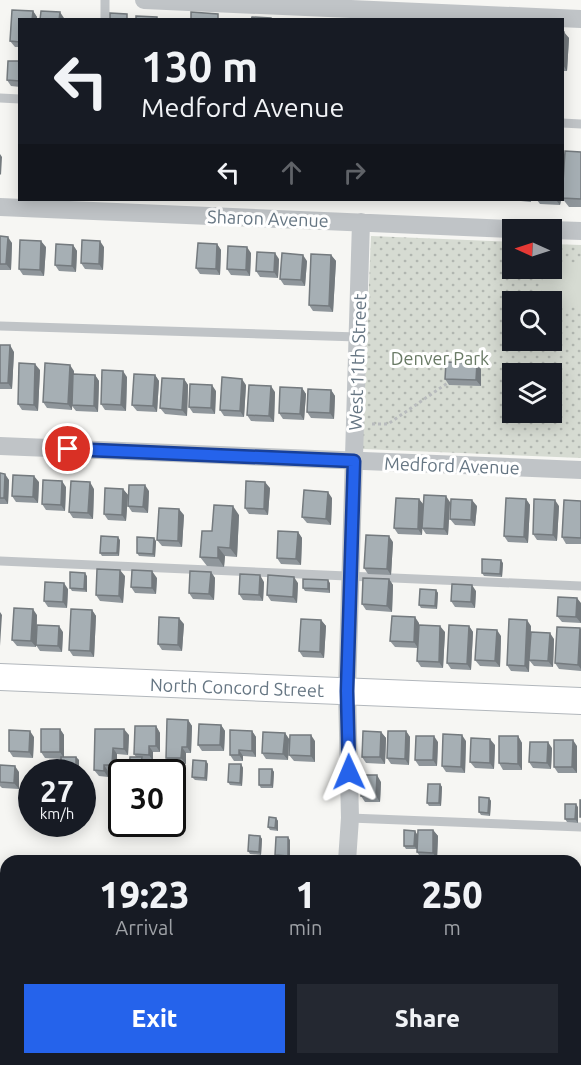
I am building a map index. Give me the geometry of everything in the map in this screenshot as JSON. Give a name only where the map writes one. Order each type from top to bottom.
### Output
[{"type":"main road","name":"North Concord Street","points":[[0,677],[581,701]]},
{"type":"street","points":[[144,0],[558,18]]},
{"type":"street","points":[[564,18],[581,19]]},
{"type":"street","name":"Sharon Avenue","points":[[0,207],[98,205],[502,228]]},
{"type":"street","name":"West 11th Street","points":[[347,855],[350,818],[347,691],[361,222]]},
{"type":"street","points":[[562,230],[581,231]]},
{"type":"street","name":"Medford Avenue","points":[[0,446],[581,470]]},
{"type":"lane","points":[[105,0],[105,18]]},
{"type":"lane","points":[[0,98],[18,99]]},
{"type":"lane","points":[[564,123],[581,124]]},
{"type":"lane","points":[[0,326],[358,338]]},
{"type":"lane","points":[[0,561],[581,586]]},
{"type":"lane","points":[[350,818],[581,827]]},
{"type":"path","points":[[355,423],[388,424],[449,382]]},
{"type":"green space","name":"Denver Park","points":[[371,236],[502,242],[502,279],[562,279],[562,244],[581,245],[581,458],[362,449]]},
{"type":"green space","points":[[562,262],[581,263],[581,307],[562,306],[562,291],[542,291],[542,279],[562,279]]},
{"type":"building","points":[[12,10],[33,11],[32,18],[18,18],[18,42],[10,41]]},
{"type":"building","points":[[41,11],[60,12],[59,18],[40,18]]},
{"type":"building","points":[[191,12],[218,14],[218,18],[191,18]]},
{"type":"building","points":[[110,13],[127,14],[127,18],[110,18]]},
{"type":"building","points":[[136,16],[157,17],[157,18],[136,18]]},
{"type":"building","points":[[8,61],[18,61],[18,81],[7,80]]},
{"type":"building","points":[[565,151],[581,152],[581,199],[564,198]]},
{"type":"building","points":[[0,236],[8,237],[6,264],[0,264]]},
{"type":"building","points":[[20,240],[41,241],[40,270],[19,269]]},
{"type":"building","points":[[82,240],[100,241],[99,264],[81,263]]},
{"type":"building","points":[[198,243],[217,244],[216,269],[196,268]]},
{"type":"building","points":[[56,244],[73,245],[72,266],[55,265]]},
{"type":"building","points":[[228,246],[247,247],[246,270],[227,269]]},
{"type":"building","points":[[257,252],[275,253],[274,272],[256,271]]},
{"type":"building","points":[[282,253],[303,255],[301,280],[280,279]]},
{"type":"building","points":[[311,254],[331,255],[329,306],[309,305]]},
{"type":"building","points":[[0,345],[10,345],[8,383],[0,383]]},
{"type":"building","points":[[446,362],[477,363],[476,380],[445,379]]},
{"type":"building","points":[[19,363],[35,364],[34,405],[18,404]]},
{"type":"building","points":[[45,363],[70,365],[68,404],[43,402]]},
{"type":"building","points":[[102,370],[123,371],[121,405],[101,404]]},
{"type":"building","points":[[73,374],[95,375],[94,406],[72,405]]},
{"type":"building","points":[[134,374],[155,375],[153,406],[132,405]]},
{"type":"building","points":[[222,377],[242,379],[240,411],[220,410]]},
{"type":"building","points":[[162,378],[184,379],[182,410],[160,408]]},
{"type":"building","points":[[190,384],[212,385],[211,408],[189,407]]},
{"type":"building","points":[[249,385],[271,386],[269,416],[247,415]]},
{"type":"building","points":[[280,387],[302,388],[300,414],[279,413]]},
{"type":"building","points":[[308,389],[331,390],[330,413],[307,412]]},
{"type":"building","points":[[0,473],[5,474],[4,498],[0,498]]},
{"type":"building","points":[[13,475],[34,476],[33,497],[12,496]]},
{"type":"building","points":[[43,480],[62,481],[61,505],[42,504]]},
{"type":"building","points":[[71,481],[90,482],[88,513],[69,512]]},
{"type":"building","points":[[246,481],[265,482],[264,509],[245,508]]},
{"type":"building","points":[[129,485],[145,485],[143,507],[128,506]]},
{"type":"building","points":[[105,488],[123,489],[122,515],[104,514]]},
{"type":"building","points":[[304,490],[328,492],[326,519],[302,517]]},
{"type":"building","points":[[424,495],[446,496],[444,529],[422,528]]},
{"type":"building","points":[[396,498],[419,499],[418,529],[394,528]]},
{"type":"building","points":[[506,498],[526,499],[524,537],[504,536]]},
{"type":"building","points":[[451,499],[472,500],[471,520],[450,519]]},
{"type":"building","points":[[534,499],[555,500],[553,535],[533,534]]},
{"type":"building","points":[[564,500],[581,501],[581,538],[562,537]]},
{"type":"building","points":[[214,505],[233,506],[230,548],[218,547],[218,558],[200,557],[202,531],[212,531]]},
{"type":"building","points":[[159,508],[179,509],[178,541],[157,540]]},
{"type":"building","points":[[278,531],[298,532],[296,559],[277,558]]},
{"type":"building","points":[[366,535],[389,536],[387,569],[364,568]]},
{"type":"building","points":[[101,536],[118,537],[117,553],[100,553]]},
{"type":"building","points":[[137,537],[154,538],[153,554],[137,553]]},
{"type":"building","points":[[482,559],[501,560],[500,574],[482,573]]},
{"type":"building","points":[[97,569],[120,570],[119,596],[96,595]]},
{"type":"building","points":[[132,570],[152,571],[152,588],[131,587]]},
{"type":"building","points":[[190,571],[211,572],[209,594],[189,593]]},
{"type":"building","points":[[70,572],[85,573],[84,589],[70,588]]},
{"type":"building","points":[[240,574],[260,575],[259,595],[239,594]]},
{"type":"building","points":[[268,575],[294,577],[293,597],[267,595]]},
{"type":"building","points":[[363,578],[389,579],[387,606],[362,604]]},
{"type":"building","points":[[303,579],[328,580],[328,589],[303,588]]},
{"type":"building","points":[[45,582],[64,583],[63,602],[44,601]]},
{"type":"building","points":[[452,584],[472,585],[471,602],[451,601]]},
{"type":"building","points":[[420,589],[436,590],[435,606],[419,605]]},
{"type":"building","points":[[558,597],[577,598],[576,617],[557,616]]},
{"type":"building","points":[[14,608],[33,609],[31,641],[12,640]]},
{"type":"building","points":[[71,609],[92,610],[90,651],[69,650]]},
{"type":"building","points":[[392,616],[415,617],[414,642],[390,641]]},
{"type":"building","points":[[159,617],[179,618],[178,645],[158,644]]},
{"type":"building","points":[[301,619],[321,620],[320,652],[299,651]]},
{"type":"building","points":[[509,619],[527,620],[525,666],[507,665]]},
{"type":"building","points":[[37,625],[59,626],[58,646],[36,645]]},
{"type":"building","points":[[419,625],[440,626],[439,662],[417,661]]},
{"type":"building","points":[[449,625],[469,626],[467,664],[447,663]]},
{"type":"building","points":[[557,627],[580,628],[578,665],[555,663]]},
{"type":"building","points":[[477,629],[497,630],[495,661],[475,660]]},
{"type":"building","points":[[531,632],[550,633],[548,661],[529,660]]},
{"type":"building","points":[[167,719],[188,720],[187,747],[182,747],[181,758],[166,758]]},
{"type":"building","points":[[199,724],[221,725],[220,745],[198,745]]},
{"type":"building","points":[[135,726],[156,726],[156,746],[149,746],[149,755],[134,754]]},
{"type":"building","points":[[41,729],[60,729],[60,752],[41,752]]},
{"type":"building","points":[[95,729],[124,729],[124,749],[113,748],[112,759],[108,759],[108,765],[104,765],[104,771],[96,770]]},
{"type":"building","points":[[9,730],[30,731],[29,752],[9,751]]},
{"type":"building","points":[[230,730],[252,731],[252,751],[239,750],[239,755],[230,755]]},
{"type":"building","points":[[363,731],[381,732],[380,757],[362,757]]},
{"type":"building","points":[[388,731],[406,731],[405,759],[387,758]]},
{"type":"building","points":[[263,732],[285,733],[283,754],[262,753]]},
{"type":"building","points":[[443,734],[462,735],[461,767],[442,766]]},
{"type":"building","points":[[290,735],[311,735],[311,756],[289,755]]},
{"type":"building","points":[[416,736],[434,736],[433,760],[415,760]]},
{"type":"building","points":[[499,736],[518,736],[518,764],[499,763]]},
{"type":"building","points":[[471,738],[490,739],[490,763],[470,762]]},
{"type":"building","points":[[554,740],[573,740],[572,767],[554,767]]},
{"type":"building","points":[[530,742],[548,742],[547,763],[529,762]]},
{"type":"building","points":[[61,757],[76,757],[76,759],[61,759]]},
{"type":"building","points":[[130,757],[142,757],[142,759],[130,759]]},
{"type":"building","points":[[193,760],[206,761],[205,778],[192,777]]},
{"type":"building","points":[[229,764],[241,764],[240,783],[228,782]]},
{"type":"building","points":[[0,765],[15,766],[14,783],[0,782]]},
{"type":"building","points":[[259,769],[272,769],[271,785],[259,785]]},
{"type":"building","points":[[362,775],[377,775],[376,796],[361,796]]},
{"type":"building","points":[[428,784],[440,784],[439,803],[427,803]]},
{"type":"building","points":[[479,797],[489,798],[488,813],[479,812]]},
{"type":"building","points":[[565,804],[576,804],[575,819],[565,819]]},
{"type":"building","points":[[269,817],[276,818],[275,828],[268,827]]},
{"type":"building","points":[[404,830],[415,831],[414,846],[404,846]]},
{"type":"building","points":[[418,830],[433,830],[433,853],[417,852]]},
{"type":"building","points":[[249,835],[260,836],[259,852],[248,851]]},
{"type":"building","points":[[276,837],[288,837],[288,855],[275,855]]},
{"type":"route","points":[[68,449],[354,461],[347,691],[349,772]]}]
